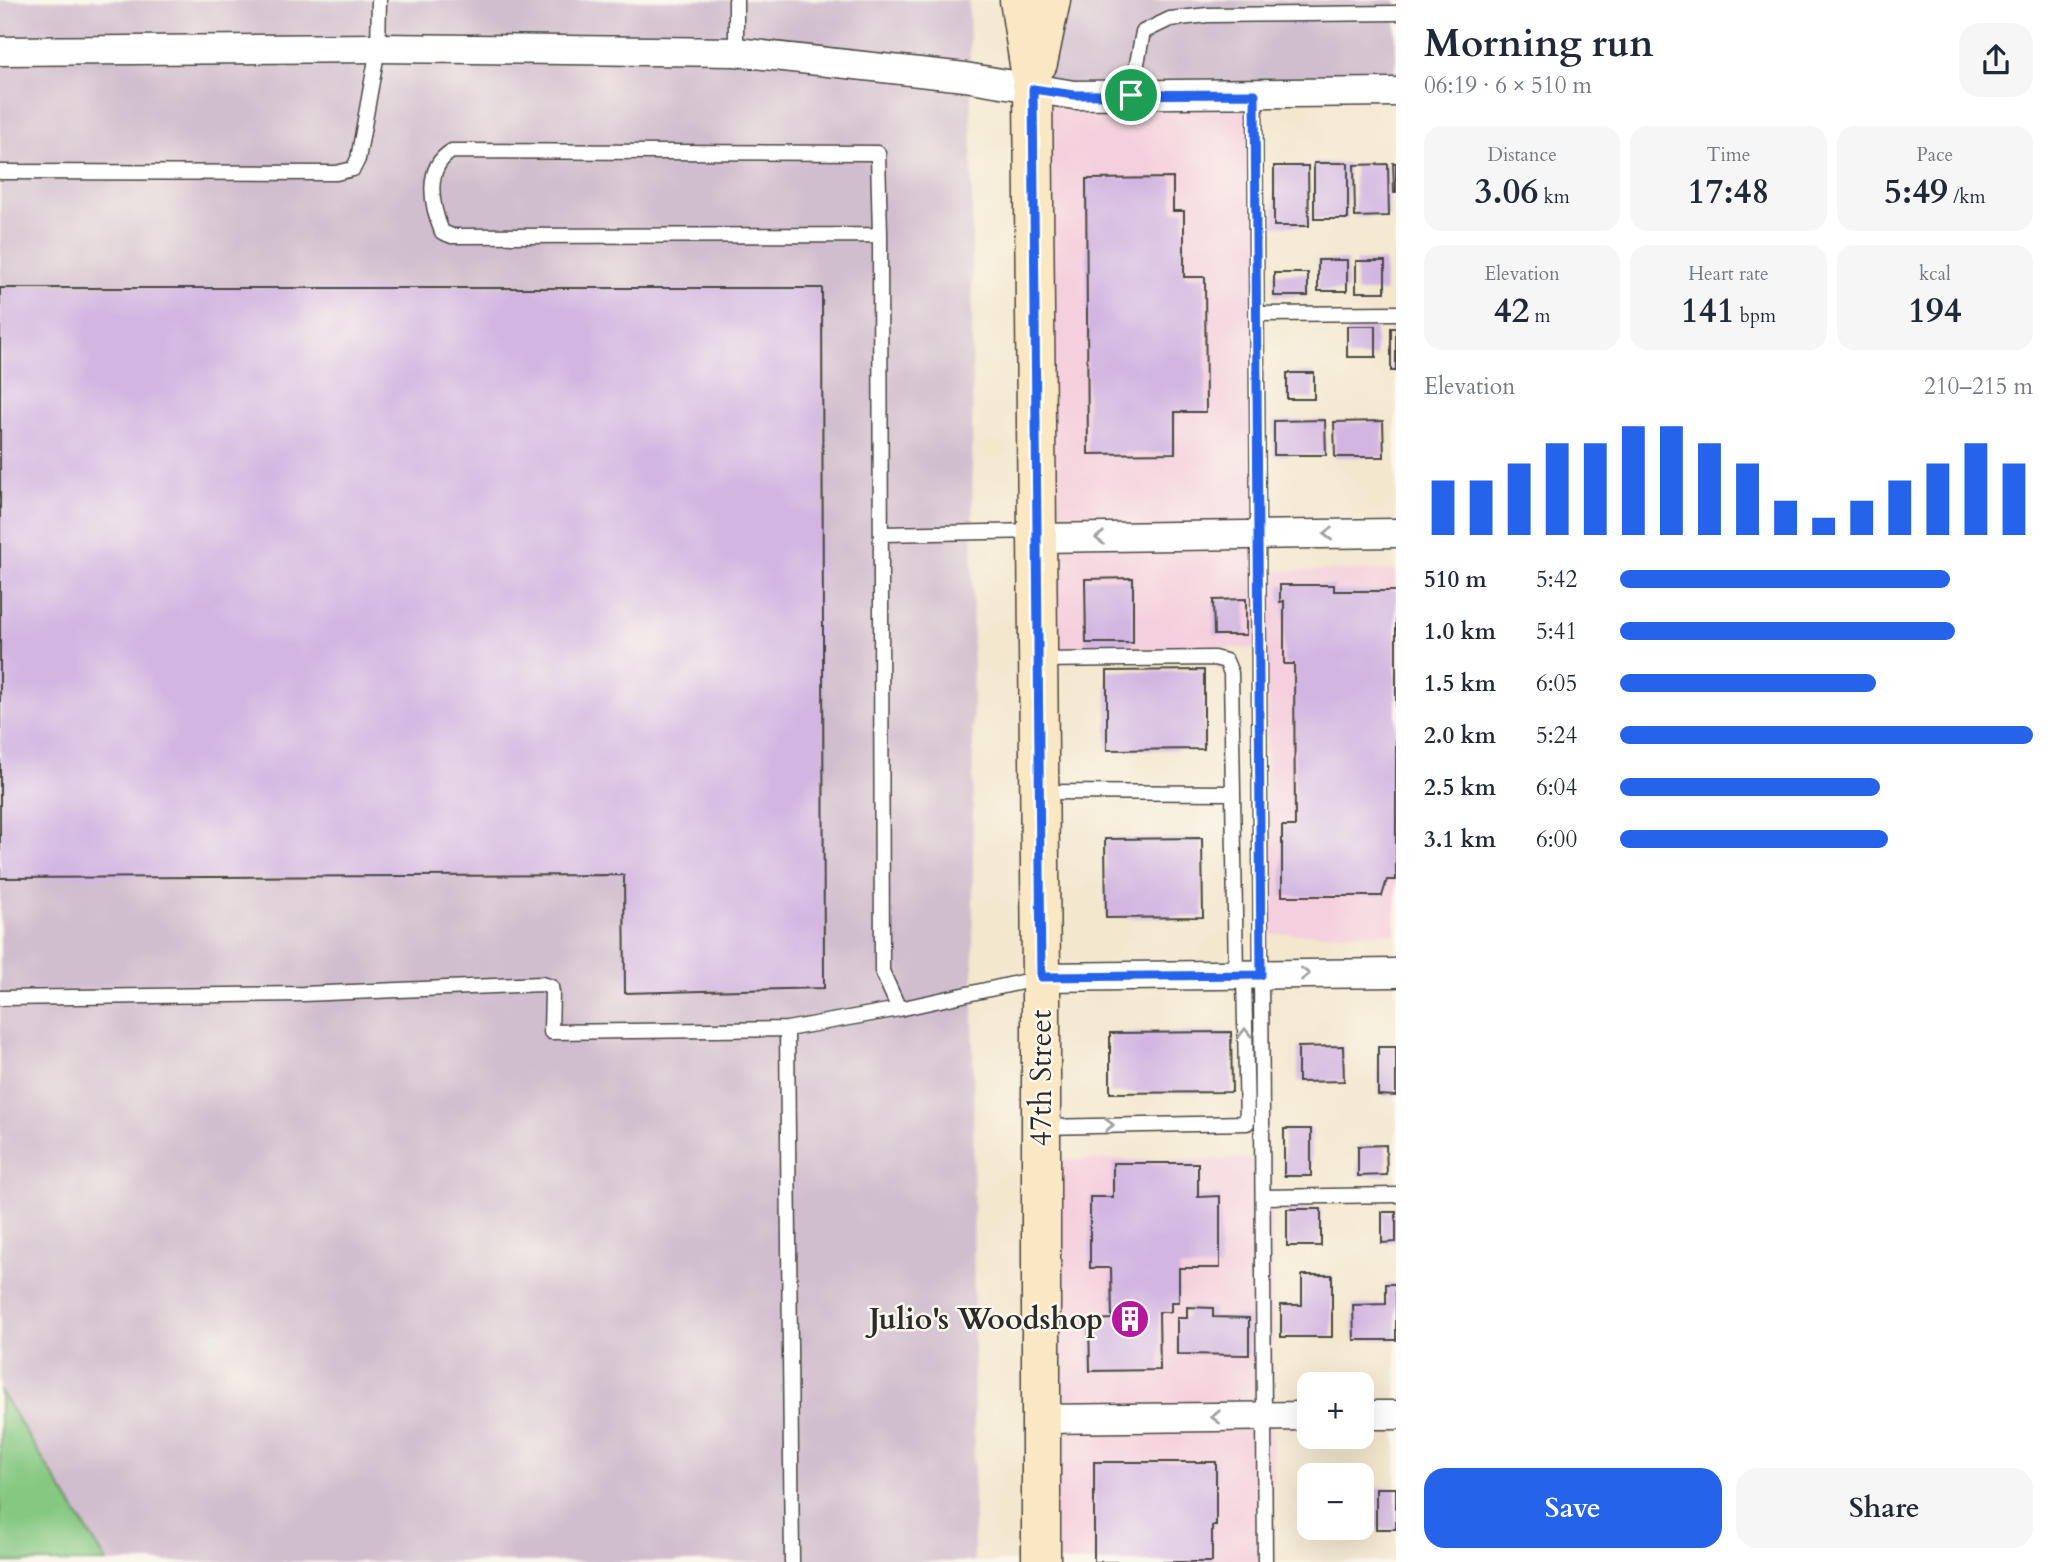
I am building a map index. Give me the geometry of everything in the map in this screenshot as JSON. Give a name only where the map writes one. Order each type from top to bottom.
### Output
[{"type":"main road","name":"47th Street","points":[[1019,0],[1033,89],[1041,977],[1041,1562]]},
{"type":"main road","name":"47th Street","points":[[1033,89],[1051,0]]},
{"type":"street","points":[[0,51],[378,48],[736,52],[937,73],[1074,95],[1396,92]]},
{"type":"street","points":[[1038,535],[1396,534]]},
{"type":"street","points":[[1041,977],[1396,973]]},
{"type":"street","points":[[1374,1415],[1396,1415]]},
{"type":"street","points":[[1041,1419],[1297,1416]]},
{"type":"lane","points":[[0,172],[336,173],[353,170],[358,159],[378,48],[379,0]]},
{"type":"lane","points":[[736,0],[736,52]]},
{"type":"lane","points":[[1131,95],[1143,32],[1170,19],[1208,15],[1396,13]]},
{"type":"lane","points":[[1040,1127],[1247,1123],[1247,975],[1258,535],[1255,94]]},
{"type":"lane","points":[[880,235],[452,236],[442,232],[434,212],[433,175],[440,159],[452,151],[878,153],[880,235],[882,971],[899,1009]]},
{"type":"lane","points":[[1257,314],[1396,313]]},
{"type":"lane","points":[[881,534],[1038,535]]},
{"type":"lane","points":[[1038,660],[1214,658],[1226,662],[1231,673],[1233,793],[1263,1197],[1265,1562]]},
{"type":"lane","points":[[1039,792],[1233,793]]},
{"type":"lane","points":[[0,998],[303,994],[541,984],[551,987],[551,1032],[787,1029],[899,1009],[1041,977]]},
{"type":"lane","points":[[787,1029],[792,1562]]},
{"type":"lane","points":[[1263,1197],[1396,1195]]},
{"type":"shaded area","points":[[0,0],[969,0],[972,165],[974,1562],[107,1562],[0,1391]]},
{"type":"shaded area","points":[[1054,0],[1396,0],[1396,86],[1046,84]]},
{"type":"shaded area","points":[[1046,84],[1261,87],[1266,571],[1396,570],[1396,933],[1268,934],[1266,648],[1043,650]]},
{"type":"shaded area","points":[[1272,1158],[1273,1562],[1047,1562],[1045,1160]]},
{"type":"green space","points":[[0,1391],[107,1562],[0,1562]]},
{"type":"building","points":[[1314,163],[1348,163],[1348,219],[1314,219]]},
{"type":"building","points":[[1393,163],[1396,163],[1396,193],[1394,193]]},
{"type":"building","points":[[1388,164],[1389,216],[1355,217],[1354,165]]},
{"type":"building","points":[[1274,166],[1308,166],[1309,226],[1274,226]]},
{"type":"building","points":[[1173,178],[1173,211],[1184,211],[1184,277],[1205,277],[1206,412],[1175,412],[1175,453],[1088,454],[1086,179]]},
{"type":"building","points":[[1318,260],[1347,260],[1347,291],[1318,291]]},
{"type":"building","points":[[1356,261],[1385,261],[1385,292],[1356,292]]},
{"type":"building","points":[[1274,273],[1308,273],[1308,296],[1274,296]]},
{"type":"building","points":[[0,288],[822,288],[824,988],[625,993],[624,875],[0,878]]},
{"type":"building","points":[[1347,326],[1376,326],[1376,357],[1347,357]]},
{"type":"building","points":[[1391,328],[1396,328],[1396,371],[1391,371]]},
{"type":"building","points":[[1287,373],[1314,373],[1314,399],[1287,399]]},
{"type":"building","points":[[1325,420],[1326,455],[1274,455],[1274,421]]},
{"type":"building","points":[[1383,421],[1384,457],[1335,457],[1334,422]]},
{"type":"building","points":[[1133,578],[1133,643],[1086,643],[1085,579]]},
{"type":"building","points":[[1280,585],[1334,585],[1334,591],[1396,591],[1396,880],[1387,880],[1382,896],[1282,896],[1282,826],[1295,826],[1294,664],[1284,664],[1284,601],[1280,602]]},
{"type":"building","points":[[1246,599],[1246,635],[1214,635],[1213,600]]},
{"type":"building","points":[[1204,670],[1204,749],[1107,750],[1107,671]]},
{"type":"building","points":[[1202,838],[1203,917],[1106,918],[1105,839]]},
{"type":"building","points":[[1231,1032],[1232,1092],[1110,1093],[1110,1033]]},
{"type":"building","points":[[1343,1046],[1344,1081],[1298,1082],[1298,1047]]},
{"type":"building","points":[[1378,1047],[1396,1047],[1396,1096],[1378,1095]]},
{"type":"building","points":[[1284,1129],[1311,1129],[1311,1176],[1284,1176]]},
{"type":"building","points":[[1386,1145],[1387,1175],[1358,1176],[1358,1146]]},
{"type":"building","points":[[1113,1163],[1198,1163],[1198,1197],[1220,1196],[1220,1268],[1179,1268],[1179,1302],[1171,1302],[1171,1312],[1159,1312],[1160,1370],[1090,1371],[1089,1320],[1112,1319],[1111,1268],[1090,1268],[1090,1197],[1113,1197]]},
{"type":"building","points":[[1287,1209],[1321,1209],[1321,1246],[1287,1246]]},
{"type":"building","points":[[1382,1212],[1396,1212],[1396,1242],[1382,1243]]},
{"type":"building","points":[[1302,1275],[1332,1275],[1332,1337],[1281,1337],[1281,1305],[1302,1305]]},
{"type":"building","points":[[1386,1284],[1396,1284],[1396,1340],[1354,1340],[1353,1305],[1386,1304]]},
{"type":"building","points":[[1187,1307],[1213,1308],[1213,1317],[1249,1318],[1249,1355],[1177,1354],[1177,1318],[1187,1318]]},
{"type":"building","points":[[1094,1462],[1216,1462],[1216,1526],[1212,1526],[1212,1562],[1094,1562]]},
{"type":"building","points":[[1376,1488],[1396,1488],[1396,1529],[1376,1529]]},
{"type":"place","name":"Julio's Woodshop","points":[[1130,1319]]},
{"type":"route","points":[[1033,89],[1074,95],[1131,95],[1255,94],[1261,975],[1041,977],[1033,89]]}]
